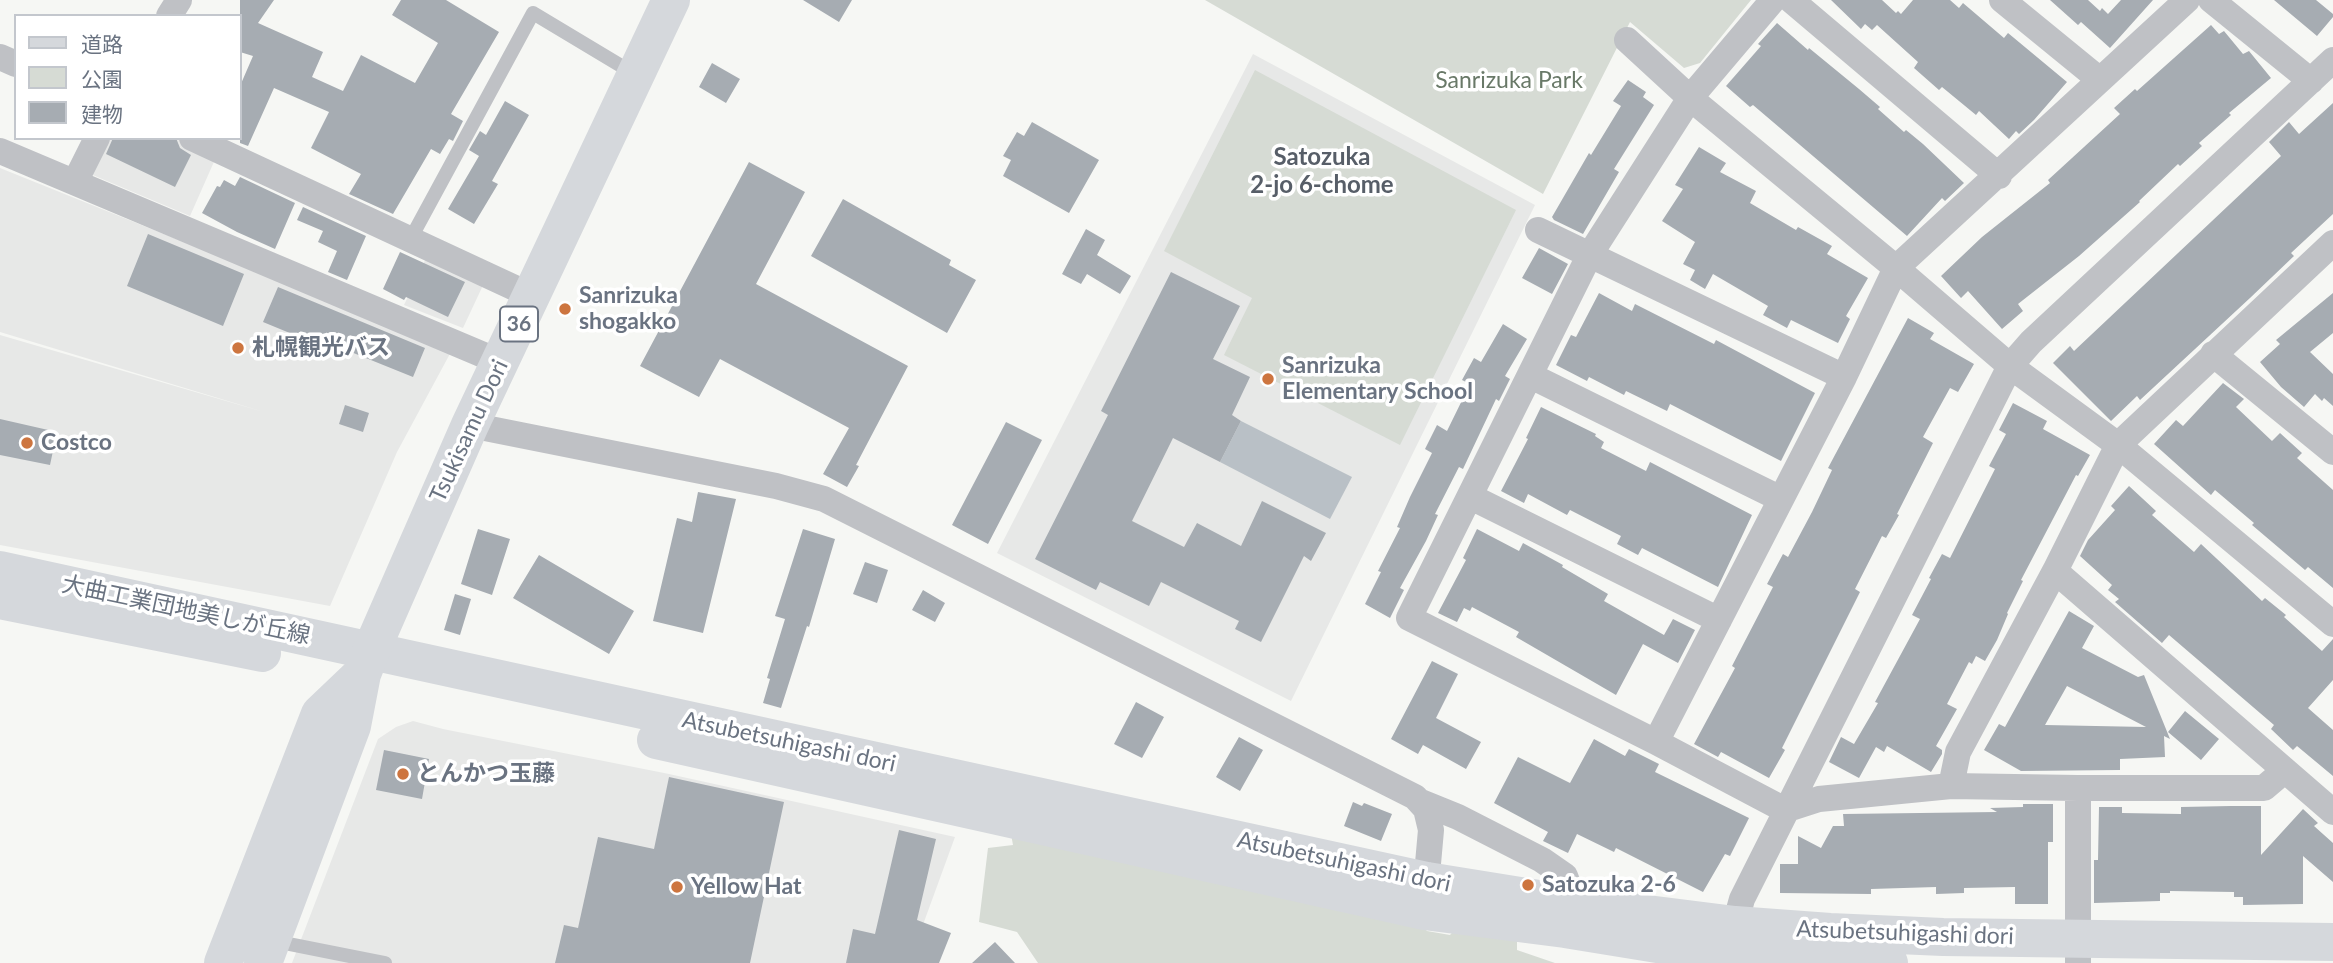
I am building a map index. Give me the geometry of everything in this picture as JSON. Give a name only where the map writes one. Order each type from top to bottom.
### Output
[{"type":"main road","name":"Tsukisamu Dori","points":[[268,952],[352,726],[367,662],[470,425],[671,0]]},
{"type":"main road","name":"大曲工業団地美しが丘線","points":[[0,570],[367,662]]},
{"type":"main road","name":"大曲工業団地美しが丘線","points":[[0,600],[367,662]]},
{"type":"main road","name":"Tsukisamu Dori","points":[[223,963],[320,715],[367,662]]},
{"type":"main road","name":"Atsubetsuhigashi dori","points":[[367,662],[422,689],[1425,896],[1564,929],[1688,950],[1731,940],[1942,937],[2079,951],[2333,942]]},
{"type":"main road","name":"Atsubetsuhigashi dori","points":[[1425,896],[1576,905],[1731,940],[1889,963]]},
{"type":"street","points":[[1773,0],[1689,98],[1589,256],[1409,618],[1785,810],[1819,799],[1951,786],[2264,788],[2284,771]]},
{"type":"street","points":[[1791,0],[1999,176]]},
{"type":"street","points":[[2001,0],[2100,80]]},
{"type":"street","points":[[1656,742],[1896,268],[1999,176],[2187,0]]},
{"type":"street","points":[[2211,0],[2311,81]]},
{"type":"street","points":[[1627,40],[1689,98],[1896,268],[2010,366],[2118,445],[2333,624]]},
{"type":"street","points":[[1731,940],[1742,899],[1785,810],[2010,366],[2031,342],[2333,61]]},
{"type":"street","points":[[75,182],[96,140]]},
{"type":"street","points":[[196,140],[532,296]]},
{"type":"street","points":[[0,151],[500,362]]},
{"type":"street","points":[[1538,230],[1843,377]]},
{"type":"street","points":[[1951,786],[1958,752],[2055,572],[2118,445],[2333,243]]},
{"type":"street","points":[[2213,354],[2333,452]]},
{"type":"street","points":[[1531,376],[1781,499]]},
{"type":"street","points":[[470,425],[776,486],[824,499],[1391,785],[1421,803],[1458,817],[1542,860],[1565,876],[1576,905]]},
{"type":"street","points":[[1471,498],[1719,620]]},
{"type":"street","points":[[2055,572],[2333,812]]},
{"type":"street","points":[[2078,788],[2079,951]]},
{"type":"street","points":[[1421,803],[1430,819],[1431,830],[1425,896]]},
{"type":"lane","points":[[411,238],[533,13],[637,76]]},
{"type":"lane","points":[[268,952],[385,963]]},
{"type":"shaded area","name":"Sanrizuka Elementary School","points":[[1253,54],[1535,205],[1291,701],[997,553]]},
{"type":"shaded area","points":[[104,140],[184,140],[217,155],[190,216],[88,173]]},
{"type":"shaded area","points":[[0,168],[452,350],[397,452],[330,606],[0,545],[0,335],[264,412],[0,332]]},
{"type":"shaded area","points":[[428,254],[485,281],[463,328],[404,305]]},
{"type":"shaded area","points":[[1241,421],[1352,477],[1330,519],[1220,462]]},
{"type":"shaded area","points":[[413,721],[955,837],[909,963],[292,963],[378,739],[396,727]]},
{"type":"green space","name":"Sanrizuka Park","points":[[1205,0],[1751,0],[1700,63],[1684,68],[1630,22],[1543,194]]},
{"type":"green space","points":[[1255,70],[1516,210],[1400,445],[1224,355],[1252,298],[1164,251]]},
{"type":"green space","points":[[1011,834],[1420,923],[1427,931],[1450,935],[1459,925],[1517,937],[1517,950],[1555,963],[1038,963],[1017,932],[979,922],[988,848],[1013,845]]},
{"type":"building","points":[[240,0],[274,0],[258,23],[323,52],[312,77],[343,91],[361,55],[415,83],[438,43],[392,15],[401,0],[446,0],[499,32],[451,114],[463,121],[453,141],[449,139],[440,154],[431,149],[393,214],[349,194],[361,174],[311,148],[329,112],[274,88],[248,146],[240,143],[242,81],[253,56],[242,53]]},
{"type":"building","points":[[803,0],[852,0],[839,22]]},
{"type":"building","points":[[1831,0],[1882,0],[1896,13],[1898,11],[1901,14],[1913,0],[1950,0],[1959,8],[1963,3],[2004,38],[2008,33],[2067,82],[2034,120],[2019,134],[2016,131],[2009,139],[1979,111],[1976,115],[1942,87],[1939,90],[1914,68],[1918,62],[1877,25],[1872,30],[1865,24],[1861,29]]},
{"type":"building","points":[[2050,0],[2088,0],[2100,11],[2102,8],[2108,14],[2121,0],[2153,0],[2110,48],[2081,22],[2078,25]]},
{"type":"building","points":[[2274,0],[2316,0],[2333,14],[2333,17],[2317,36]]},
{"type":"building","points":[[1777,23],[1859,89],[1880,107],[1878,109],[1904,132],[1906,130],[1923,144],[1964,183],[1945,201],[1942,198],[1907,236],[1753,105],[1750,107],[1726,86]]},
{"type":"building","points":[[2211,25],[2219,34],[2224,31],[2243,54],[2249,51],[2271,78],[2229,113],[2231,115],[2199,143],[2202,146],[2180,166],[2178,164],[2140,202],[2079,256],[2018,304],[2023,311],[2002,329],[1968,291],[1961,298],[1941,276],[1982,237],[2050,183],[2048,180],[2120,114],[2114,108]]},
{"type":"building","points":[[712,63],[740,79],[726,103],[699,87]]},
{"type":"building","points":[[1628,80],[1646,92],[1643,97],[1654,105],[1614,169],[1619,172],[1583,234],[1552,217],[1589,153],[1591,155],[1621,106],[1613,101]]},
{"type":"building","points":[[505,101],[529,115],[492,181],[498,184],[474,224],[448,209],[479,156],[469,150],[480,131],[486,135]]},
{"type":"building","points":[[2333,103],[2333,214],[2291,253],[2294,256],[2250,298],[2140,400],[2137,396],[2111,421],[2053,363],[2070,346],[2074,351],[2281,156],[2269,142],[2289,122],[2299,134]]},
{"type":"building","points":[[1032,122],[1099,160],[1069,213],[1003,176],[1011,160],[1003,156],[1017,132],[1024,136]]},
{"type":"building","points":[[112,140],[177,140],[180,148],[191,155],[175,187],[106,154]]},
{"type":"building","points":[[1699,147],[1726,163],[1720,172],[1756,191],[1750,203],[1796,230],[1798,227],[1832,246],[1827,254],[1868,278],[1846,316],[1850,319],[1838,343],[1791,320],[1787,328],[1763,315],[1768,306],[1713,274],[1705,289],[1690,280],[1695,270],[1683,264],[1695,242],[1662,221],[1683,189],[1675,185]]},
{"type":"building","points":[[749,162],[805,192],[756,284],[908,366],[847,487],[823,474],[849,428],[720,359],[699,397],[640,366]]},
{"type":"building","points":[[240,177],[295,203],[275,249],[202,213],[217,186],[220,187],[224,180],[235,186]]},
{"type":"building","points":[[843,199],[951,260],[949,265],[976,280],[947,333],[811,256]]},
{"type":"building","points":[[303,207],[366,236],[347,280],[328,272],[337,251],[318,242],[323,231],[297,220]]},
{"type":"building","points":[[1086,229],[1105,240],[1097,255],[1131,276],[1120,294],[1087,274],[1081,284],[1062,274]]},
{"type":"building","points":[[148,234],[244,274],[223,326],[127,286]]},
{"type":"building","points":[[1539,248],[1568,264],[1552,294],[1522,278]]},
{"type":"building","points":[[400,252],[465,282],[448,317],[383,289]]},
{"type":"building","points":[[1171,272],[1240,306],[1213,359],[1250,377],[1232,415],[1241,421],[1220,462],[1173,438],[1132,521],[1184,547],[1197,523],[1241,546],[1262,501],[1326,533],[1311,561],[1304,556],[1261,642],[1235,629],[1239,621],[1161,582],[1149,606],[1100,582],[1096,590],[1035,559],[1108,415],[1101,411]]},
{"type":"building","points":[[278,287],[425,348],[413,377],[351,352],[348,357],[263,322]]},
{"type":"building","points":[[1599,293],[1632,311],[1635,304],[1714,344],[1716,340],[1815,393],[1781,461],[1670,404],[1667,411],[1626,391],[1624,395],[1589,377],[1587,381],[1556,365],[1571,335],[1576,337]]},
{"type":"building","points":[[2333,293],[2333,333],[2310,352],[2333,374],[2333,406],[2315,394],[2304,407],[2281,387],[2260,362],[2280,344],[2276,340]]},
{"type":"building","points":[[1908,318],[1934,333],[1930,339],[1974,364],[1958,392],[1950,388],[1923,437],[1933,443],[1897,514],[1899,515],[1886,538],[1882,536],[1855,589],[1860,592],[1769,778],[1721,752],[1718,757],[1694,744],[1735,668],[1732,666],[1773,587],[1767,584],[1783,554],[1788,557],[1812,512],[1832,470],[1828,468]]},
{"type":"building","points":[[1503,324],[1527,339],[1505,376],[1510,379],[1499,401],[1496,399],[1463,469],[1459,467],[1435,514],[1438,515],[1400,588],[1404,590],[1390,618],[1365,604],[1400,528],[1397,527],[1410,497],[1432,453],[1425,449],[1437,425],[1447,431],[1470,384],[1462,380],[1474,358],[1481,362]]},
{"type":"building","points":[[2223,383],[2244,399],[2236,407],[2272,441],[2280,433],[2302,453],[2297,458],[2333,490],[2333,588],[2308,567],[2305,570],[2215,490],[2211,495],[2154,444],[2176,420],[2183,426]]},
{"type":"building","points":[[2013,403],[2047,421],[2043,429],[2090,455],[2078,476],[2076,475],[2021,580],[2023,581],[1997,640],[1985,661],[1976,656],[1972,664],[1969,662],[1947,704],[1957,709],[1936,746],[1942,750],[1942,754],[1931,772],[1887,746],[1884,752],[1876,747],[1859,778],[1829,762],[1841,737],[1854,744],[1878,703],[1875,702],[1920,619],[1912,615],[1931,579],[1929,578],[1942,554],[1950,558],[1995,469],[1989,466],[2006,434],[1999,430]]},
{"type":"building","points":[[345,405],[369,413],[363,432],[339,424]]},
{"type":"building","points":[[1541,407],[1596,434],[1595,436],[1604,442],[1601,448],[1646,471],[1650,462],[1752,515],[1718,587],[1642,548],[1638,555],[1617,544],[1621,536],[1570,510],[1567,515],[1528,494],[1524,503],[1501,491]]},
{"type":"building","name":"Costco","points":[[0,419],[57,432],[50,465],[0,455]]},
{"type":"building","points":[[1006,422],[1042,440],[988,544],[952,525]]},
{"type":"building","points":[[2129,486],[2156,511],[2152,515],[2194,552],[2201,544],[2262,601],[2265,598],[2286,615],[2284,617],[2322,651],[2333,639],[2333,680],[2308,708],[2333,730],[2333,776],[2297,746],[2293,750],[2271,729],[2274,725],[2169,635],[2162,643],[2115,602],[2119,599],[2108,590],[2112,585],[2080,556],[2088,540],[2115,510],[2111,506]]},
{"type":"building","points":[[698,492],[736,499],[703,633],[653,621],[677,518],[692,522]]},
{"type":"building","points":[[478,529],[510,539],[492,595],[461,584]]},
{"type":"building","points":[[803,529],[835,539],[781,708],[763,703],[770,679],[767,678],[785,619],[775,616]]},
{"type":"building","points":[[1477,529],[1519,551],[1523,543],[1563,565],[1562,567],[1608,594],[1604,601],[1664,635],[1673,619],[1695,630],[1678,663],[1643,644],[1616,695],[1516,637],[1519,632],[1472,607],[1470,611],[1464,608],[1457,622],[1438,613],[1466,560],[1463,558]]},
{"type":"building","points":[[539,555],[634,611],[609,654],[513,598]]},
{"type":"building","points":[[865,562],[888,570],[877,603],[853,594]]},
{"type":"building","points":[[923,590],[945,603],[935,622],[912,610]]},
{"type":"building","points":[[455,594],[471,599],[460,635],[444,630]]},
{"type":"building","points":[[2069,611],[2094,626],[2082,648],[2138,677],[2144,675],[2170,739],[2164,736],[2165,757],[2120,759],[2120,770],[2021,771],[1984,750],[1999,724],[2005,727]],"holes":[[[2067,686],[2146,727],[2045,725]]]},
{"type":"building","points":[[1432,661],[1458,674],[1436,718],[1481,742],[1466,769],[1423,745],[1418,754],[1391,739]]},
{"type":"building","points":[[1136,702],[1164,717],[1142,758],[1114,744]]},
{"type":"building","points":[[2185,711],[2219,739],[2201,760],[2168,732]]},
{"type":"building","points":[[1239,737],[1263,750],[1240,791],[1216,777]]},
{"type":"building","points":[[1594,739],[1625,756],[1629,749],[1659,764],[1655,772],[1749,818],[1730,856],[1725,854],[1703,892],[1616,848],[1614,852],[1577,834],[1568,853],[1543,841],[1548,832],[1494,803],[1518,757],[1570,783]]},
{"type":"building","points":[[384,750],[429,759],[422,799],[376,790]]},
{"type":"building","name":"Yellow Hat","points":[[669,777],[784,802],[750,963],[555,963],[564,925],[578,928],[598,837],[654,849]]},
{"type":"building","points":[[1353,802],[1362,806],[1364,803],[1392,814],[1381,841],[1344,826]]},
{"type":"building","points":[[2023,804],[2053,804],[2053,842],[2048,842],[2048,904],[2015,904],[2015,887],[1964,888],[1964,893],[1936,894],[1936,887],[1871,889],[1871,894],[1780,893],[1780,864],[1798,864],[1798,836],[1821,848],[1833,826],[1844,826],[1843,814],[1997,812],[1990,808],[2023,807]]},
{"type":"building","points":[[2261,806],[2261,855],[2303,809],[2318,823],[2314,826],[2333,843],[2333,882],[2303,856],[2303,904],[2243,905],[2243,897],[2234,897],[2234,892],[2170,891],[2160,893],[2160,901],[2094,903],[2094,860],[2098,860],[2099,807],[2122,807],[2122,813],[2181,814],[2181,807]]},
{"type":"building","points":[[899,830],[936,839],[917,920],[951,933],[939,963],[846,963],[853,929],[875,934]]},
{"type":"building","points":[[995,942],[1015,963],[972,963]]},
{"type":"place","name":"Sanrizuka shogakko","points":[[565,309]]},
{"type":"place","name":"札幌観光バス","points":[[238,348]]},
{"type":"place","name":"Sanrizuka Elementary School","points":[[1268,379]]},
{"type":"place","name":"Costco","points":[[27,443]]},
{"type":"place","name":"とんかつ玉藤","points":[[403,774]]},
{"type":"place","name":"Satozuka 2-6","points":[[1528,885]]},
{"type":"place","name":"Yellow Hat","points":[[677,887]]},
{"type":"district","name":"Satozuka 2-jo 6-chome","points":[[1322,171]]}]
